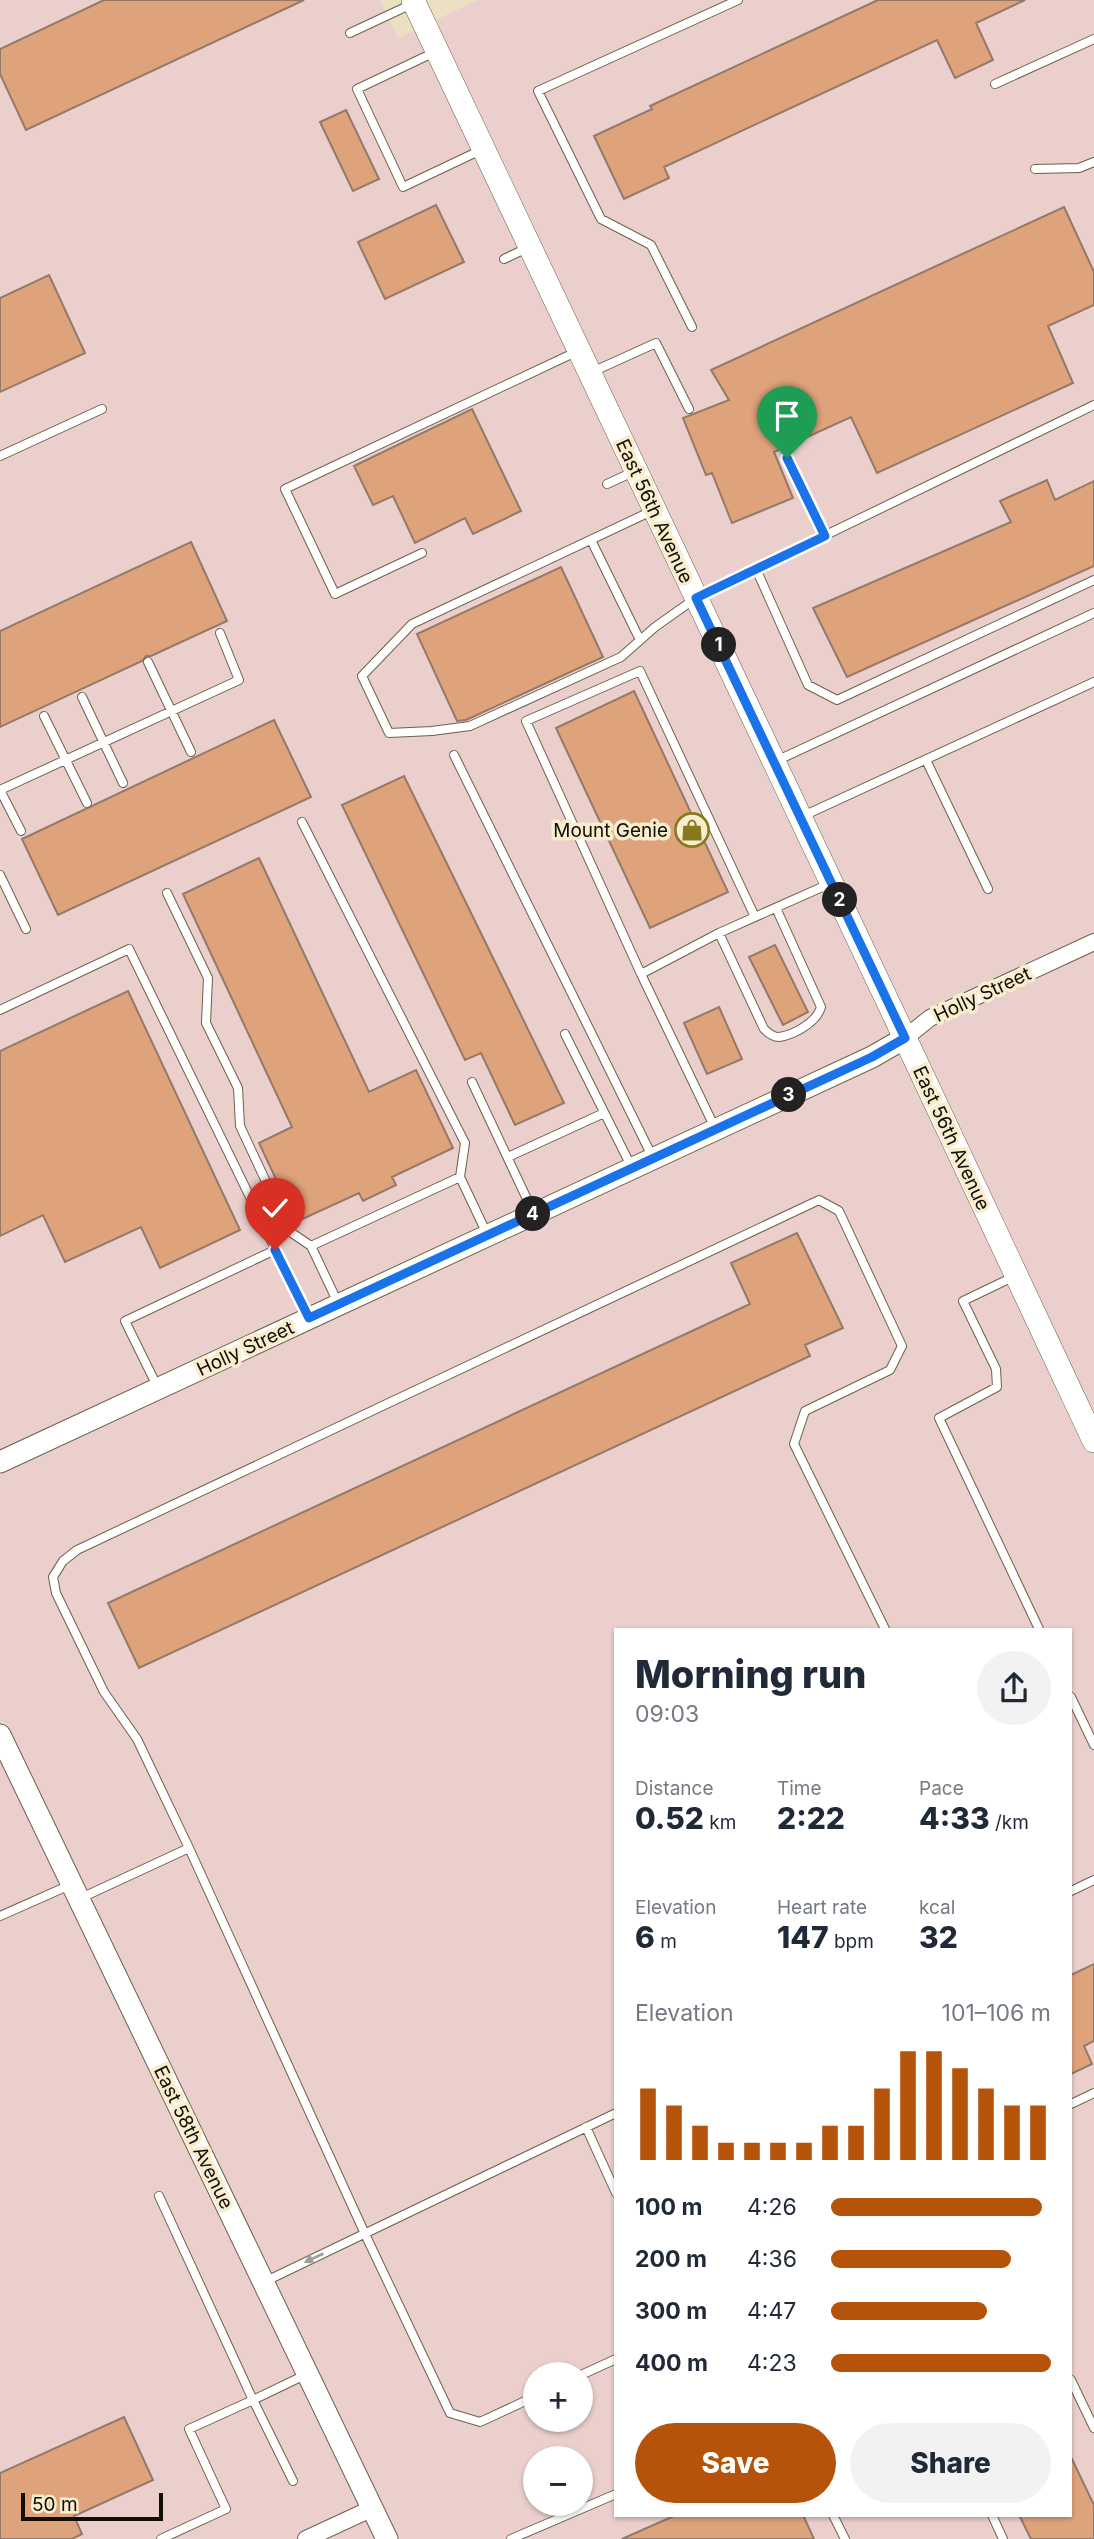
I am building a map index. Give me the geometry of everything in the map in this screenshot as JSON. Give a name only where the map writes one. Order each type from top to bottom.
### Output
[{"type":"main road","name":"East 56th Avenue","points":[[416,1],[437,51],[1016,1276],[1088,1414],[1094,1441]]},
{"type":"street","name":"Holly Street","points":[[0,1462],[872,1057],[905,1038],[930,1018],[1094,942]]},
{"type":"street","name":"East 58th Avenue","points":[[0,1735],[387,2539]]},
{"type":"street","points":[[306,2539],[373,2508]]},
{"type":"lane","points":[[692,327],[651,245],[601,219],[538,91],[738,0]]},
{"type":"lane","points":[[351,33],[416,1]]},
{"type":"lane","points":[[995,84],[1094,39]]},
{"type":"lane","points":[[437,51],[357,89],[403,187],[484,149]]},
{"type":"lane","points":[[1035,169],[1079,168],[1094,162]]},
{"type":"lane","points":[[504,259],[530,246]]},
{"type":"lane","points":[[590,373],[656,343],[689,409]]},
{"type":"lane","points":[[422,553],[335,594],[285,489],[579,350]]},
{"type":"lane","points":[[655,510],[412,624],[362,676],[389,733],[432,732],[470,726],[621,657],[696,598],[1094,405]]},
{"type":"lane","points":[[0,456],[102,409]]},
{"type":"lane","points":[[787,458],[825,536]]},
{"type":"lane","points":[[607,484],[636,471]]},
{"type":"lane","points":[[591,540],[640,640]]},
{"type":"lane","points":[[756,569],[808,685],[837,700],[1094,580]]},
{"type":"lane","points":[[774,762],[1094,613]]},
{"type":"lane","points":[[20,831],[0,790],[239,680],[220,633]]},
{"type":"lane","points":[[148,662],[191,752]]},
{"type":"lane","points":[[716,1129],[641,974],[526,721],[640,671],[755,917]]},
{"type":"lane","points":[[801,817],[1094,682]]},
{"type":"lane","points":[[82,697],[123,783]]},
{"type":"lane","points":[[44,716],[87,803]]},
{"type":"lane","points":[[454,755],[653,1158]]},
{"type":"lane","points":[[926,760],[988,889]]},
{"type":"lane","points":[[302,822],[465,1143],[460,1177],[487,1236]]},
{"type":"lane","points":[[0,875],[26,929]]},
{"type":"lane","points":[[641,974],[719,933],[831,882]]},
{"type":"lane","points":[[167,893],[208,978],[206,1023],[238,1088],[240,1126],[289,1231],[312,1246],[339,1305]]},
{"type":"lane","points":[[719,933],[764,1029],[771,1035],[780,1037],[811,1023],[819,1015],[821,1007],[776,908]]},
{"type":"lane","points":[[0,1010],[129,949],[309,1318]]},
{"type":"lane","points":[[565,1034],[632,1168]]},
{"type":"lane","points":[[472,1082],[534,1214]]},
{"type":"lane","points":[[508,1157],[604,1113]]},
{"type":"lane","points":[[312,1246],[460,1177]]},
{"type":"lane","points":[[523,2402],[480,2422],[450,2413],[189,1848],[137,1739],[104,1692],[56,1593],[53,1577],[62,1561],[77,1550],[819,1200],[839,1210],[902,1346],[890,1370],[805,1411],[794,1444],[885,1628]]},
{"type":"lane","points":[[159,1388],[125,1321],[275,1250]]},
{"type":"lane","points":[[1016,1276],[963,1301],[996,1369],[997,1387],[939,1418],[1039,1628]]},
{"type":"lane","points":[[1072,1699],[1094,1745]]},
{"type":"lane","points":[[0,1916],[76,1891],[189,1848]]},
{"type":"lane","points":[[1072,1891],[1094,1880]]},
{"type":"lane","points":[[1072,2104],[1094,2093]]},
{"type":"lane","points":[[264,2282],[614,2114]]},
{"type":"lane","points":[[586,2127],[614,2189]]},
{"type":"lane","points":[[159,2196],[293,2481]]},
{"type":"lane","points":[[593,2370],[614,2360]]},
{"type":"lane","points":[[161,2539],[226,2509],[189,2429],[308,2374]]},
{"type":"lane","points":[[1072,2382],[1094,2428]]},
{"type":"lane","points":[[511,2539],[614,2495]]},
{"type":"lane","points":[[834,2517],[845,2539]]},
{"type":"lane","points":[[993,2517],[1003,2539]]},
{"type":"shaded area","points":[[0,0],[380,0],[398,38],[478,0],[1094,0],[1094,2539],[0,2539]]},
{"type":"building","points":[[104,0],[304,0],[26,130],[0,74],[0,49]]},
{"type":"building","points":[[878,0],[1025,0],[976,23],[993,60],[955,78],[937,40],[664,167],[669,178],[624,199],[594,136],[652,109],[650,106]]},
{"type":"building","points":[[346,110],[379,179],[353,191],[320,122]]},
{"type":"building","points":[[436,205],[464,262],[385,299],[358,242]]},
{"type":"building","points":[[1064,207],[1094,272],[1094,305],[1048,326],[1073,383],[877,473],[851,417],[774,452],[793,498],[732,523],[712,473],[706,475],[683,418],[729,400],[711,370]]},
{"type":"building","points":[[49,275],[85,353],[0,392],[0,298]]},
{"type":"building","points":[[472,409],[521,511],[473,534],[465,518],[415,543],[393,496],[373,505],[354,466]]},
{"type":"building","points":[[1047,480],[1055,500],[1094,481],[1094,566],[847,677],[813,608],[1011,522],[1000,501]]},
{"type":"building","points":[[191,542],[227,621],[146,656],[142,661],[0,727],[0,631]]},
{"type":"building","points":[[561,567],[603,657],[466,720],[457,721],[417,634]]},
{"type":"building","points":[[634,691],[728,892],[650,928],[556,728]]},
{"type":"building","points":[[274,720],[311,797],[58,915],[22,839]]},
{"type":"building","points":[[404,776],[564,1103],[515,1125],[481,1053],[465,1060],[342,805]]},
{"type":"building","points":[[259,858],[369,1092],[416,1070],[453,1148],[392,1177],[396,1185],[363,1201],[359,1193],[296,1222],[259,1143],[292,1127],[183,894]]},
{"type":"building","points":[[775,945],[808,1012],[783,1025],[749,957]]},
{"type":"building","points":[[128,991],[240,1230],[160,1268],[141,1227],[65,1262],[43,1215],[0,1236],[0,1051]]},
{"type":"building","points":[[719,1007],[742,1059],[707,1074],[684,1023]]},
{"type":"building","points":[[797,1233],[843,1328],[805,1345],[810,1356],[139,1668],[108,1603],[750,1304],[731,1263]]},
{"type":"building","points":[[1094,1964],[1094,2041],[1084,2046],[1092,2064],[1072,2074],[1072,1975]]},
{"type":"building","points":[[124,2417],[153,2480],[74,2516],[82,2534],[72,2539],[0,2539],[0,2473]]},
{"type":"building","points":[[1072,2459],[1094,2505],[1094,2539],[1031,2539],[1020,2517],[1072,2517]]},
{"type":"building","points":[[672,2517],[804,2517],[814,2539],[622,2539]]},
{"type":"place","name":"Mount Genie","points":[[692,830]]},
{"type":"route","points":[[275,1250],[309,1318],[872,1057],[905,1038],[696,598],[825,536],[787,458]]}]
